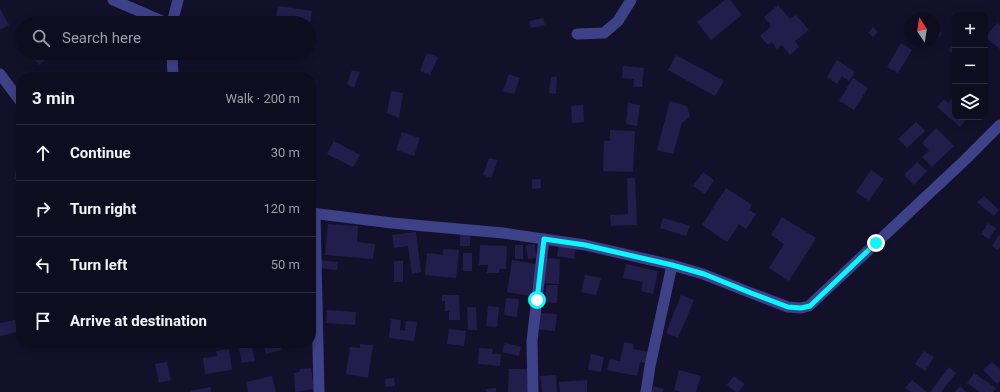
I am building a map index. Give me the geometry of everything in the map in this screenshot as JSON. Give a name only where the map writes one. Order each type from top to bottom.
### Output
[{"type":"street","points":[[113,0],[151,16]]},
{"type":"street","points":[[174,16],[178,0]]},
{"type":"street","points":[[577,34],[604,33],[618,21],[631,0]]},
{"type":"street","points":[[172,60],[173,72]]},
{"type":"street","points":[[0,74],[16,95]]},
{"type":"street","points":[[316,213],[392,224],[503,233],[585,245],[704,274],[788,307],[801,308],[810,306],[1000,126]]},
{"type":"street","points":[[533,392],[532,341],[544,239]]},
{"type":"street","points":[[646,392],[650,366],[672,265]]},
{"type":"street","points":[[316,302],[319,392]]},
{"type":"building","points":[[725,0],[730,0],[742,15],[711,40],[697,22]]},
{"type":"building","points":[[778,5],[790,19],[796,15],[809,30],[795,41],[799,47],[790,55],[782,45],[777,49],[772,42],[768,45],[760,36],[771,26],[764,17]]},
{"type":"building","points":[[278,6],[312,11],[311,16],[276,16]]},
{"type":"building","points":[[0,9],[9,25],[0,30]]},
{"type":"building","points":[[543,18],[545,25],[531,28],[529,21]]},
{"type":"building","points":[[997,23],[1000,25],[1000,49],[988,39],[988,34]]},
{"type":"building","points":[[873,27],[878,32],[873,37],[868,33]]},
{"type":"building","points":[[901,43],[904,45],[904,48],[912,50],[898,73],[887,67]]},
{"type":"building","points":[[952,45],[952,53],[948,50]]},
{"type":"building","points":[[427,53],[438,57],[430,75],[420,71]]},
{"type":"building","points":[[676,55],[724,81],[715,96],[668,70]]},
{"type":"building","points":[[35,60],[45,60],[39,65]]},
{"type":"building","points":[[837,60],[855,72],[849,81],[842,76],[837,84],[827,77]]},
{"type":"building","points":[[623,66],[644,68],[642,87],[633,87],[634,79],[622,78]]},
{"type":"building","points":[[352,70],[360,72],[354,88],[347,84]]},
{"type":"building","points":[[509,74],[520,78],[514,94],[503,91]]},
{"type":"building","points":[[551,77],[557,77],[556,94],[549,93]]},
{"type":"building","points":[[853,78],[868,88],[854,110],[839,101]]},
{"type":"building","points":[[391,91],[403,93],[399,118],[387,113]]},
{"type":"building","points":[[952,98],[952,120],[966,120],[960,127],[937,107],[944,99],[948,103]]},
{"type":"building","points":[[670,101],[687,106],[690,117],[682,123],[673,154],[657,150]]},
{"type":"building","points":[[628,103],[640,105],[637,126],[626,124]]},
{"type":"building","points":[[583,105],[584,122],[572,123],[571,106]]},
{"type":"building","points":[[916,122],[925,131],[907,148],[898,139]]},
{"type":"building","points":[[936,128],[954,146],[932,167],[922,157],[929,150],[922,143]]},
{"type":"building","points":[[610,130],[635,131],[633,172],[603,171],[604,141],[610,141]]},
{"type":"building","points":[[402,132],[420,138],[414,156],[396,150]]},
{"type":"building","points":[[334,141],[360,155],[353,167],[327,154]]},
{"type":"building","points":[[489,158],[498,160],[491,178],[483,175]]},
{"type":"building","points":[[917,162],[927,171],[914,185],[904,175]]},
{"type":"building","points":[[871,170],[884,179],[869,201],[856,192]]},
{"type":"building","points":[[703,172],[714,180],[705,194],[693,186]]},
{"type":"building","points":[[627,178],[635,178],[637,225],[611,226],[610,215],[628,214]]},
{"type":"building","points":[[532,179],[541,179],[541,188],[532,189]]},
{"type":"building","points":[[726,188],[752,205],[749,210],[756,214],[746,229],[739,224],[727,242],[702,225]]},
{"type":"building","points":[[984,196],[999,210],[994,216],[977,202]]},
{"type":"building","points":[[782,217],[816,238],[789,281],[769,268],[784,244],[771,235]]},
{"type":"building","points":[[663,218],[690,226],[686,236],[660,228]]},
{"type":"building","points":[[988,223],[996,228],[989,239],[981,234]]},
{"type":"building","points":[[328,224],[358,226],[357,242],[375,244],[373,259],[325,255]]},
{"type":"building","points":[[416,232],[421,272],[412,274],[408,246],[394,248],[392,235]]},
{"type":"building","points":[[460,233],[470,233],[470,246],[460,246]]},
{"type":"building","points":[[999,235],[1000,247],[998,250],[992,246]]},
{"type":"building","points":[[535,244],[536,258],[528,259],[526,245]]},
{"type":"building","points":[[559,244],[576,247],[574,259],[557,256]]},
{"type":"building","points":[[480,245],[507,246],[506,269],[499,269],[499,273],[487,273],[488,265],[479,265]]},
{"type":"building","points":[[515,245],[523,245],[523,259],[515,259]]},
{"type":"building","points":[[443,249],[459,250],[456,278],[425,275],[427,253],[443,255]]},
{"type":"building","points":[[463,253],[472,253],[472,271],[463,271]]},
{"type":"building","points":[[544,258],[560,259],[559,284],[543,283]]},
{"type":"building","points":[[318,260],[338,262],[337,270],[317,268]]},
{"type":"building","points":[[512,260],[536,264],[536,285],[533,284],[531,296],[507,292]]},
{"type":"building","points":[[394,261],[403,261],[403,282],[394,282]]},
{"type":"building","points":[[626,264],[658,271],[653,294],[641,291],[643,282],[623,278]]},
{"type":"building","points":[[585,275],[601,278],[596,295],[581,292]]},
{"type":"building","points":[[546,285],[558,285],[557,303],[545,302]]},
{"type":"building","points":[[442,295],[459,295],[460,320],[449,320],[449,311],[445,311],[445,301],[442,301]]},
{"type":"building","points":[[681,295],[694,300],[678,338],[666,333]]},
{"type":"building","points":[[506,298],[519,299],[517,317],[504,315]]},
{"type":"building","points":[[488,306],[499,307],[497,327],[486,326]]},
{"type":"building","points":[[467,307],[476,307],[477,330],[468,330]]},
{"type":"building","points":[[327,310],[356,312],[355,325],[326,323]]},
{"type":"building","points":[[537,313],[557,314],[555,331],[535,329]]},
{"type":"building","points":[[391,319],[401,320],[400,330],[405,331],[406,321],[417,322],[414,341],[389,338]]},
{"type":"building","points":[[15,320],[16,332],[0,336],[0,323]]},
{"type":"building","points":[[449,329],[466,331],[464,346],[447,344]]},
{"type":"building","points":[[624,342],[634,344],[633,349],[652,352],[650,364],[640,362],[637,376],[607,370],[610,359],[620,361]]},
{"type":"building","points":[[505,343],[521,347],[519,356],[502,352]]},
{"type":"building","points":[[360,344],[373,345],[368,378],[346,374],[350,347],[360,348]]},
{"type":"building","points":[[239,348],[252,348],[255,361],[242,363]]},
{"type":"building","points":[[264,348],[280,348],[281,350],[266,354]]},
{"type":"building","points":[[479,348],[493,349],[492,354],[501,354],[500,366],[478,364]]},
{"type":"building","points":[[229,349],[232,370],[205,374],[203,358],[217,356],[216,351]]},
{"type":"building","points":[[924,351],[934,357],[925,371],[915,364]]},
{"type":"building","points":[[591,354],[604,357],[601,372],[588,370]]},
{"type":"building","points":[[167,362],[171,380],[159,383],[155,364]]},
{"type":"building","points":[[992,362],[1000,369],[1000,381],[997,384],[983,370]]},
{"type":"building","points":[[949,367],[956,373],[941,392],[930,392]]},
{"type":"building","points":[[311,368],[314,389],[295,392],[294,373],[300,372],[299,369]]},
{"type":"building","points":[[509,369],[531,369],[531,392],[508,392]]},
{"type":"building","points":[[679,370],[701,376],[696,392],[681,392],[674,390]]},
{"type":"building","points":[[974,373],[996,388],[993,392],[980,392],[967,383]]},
{"type":"building","points":[[556,375],[557,392],[542,392],[540,376]]},
{"type":"building","points":[[272,376],[276,392],[248,392],[246,382]]},
{"type":"building","points":[[734,376],[745,384],[738,392],[727,385]]},
{"type":"building","points":[[394,378],[395,386],[386,387],[385,379]]},
{"type":"building","points":[[587,380],[587,392],[560,392],[559,382]]},
{"type":"building","points":[[912,380],[927,392],[911,392],[905,388]]},
{"type":"building","points":[[653,386],[664,389],[663,392],[652,392]]},
{"type":"building","points":[[960,386],[966,392],[955,392]]},
{"type":"building","points":[[210,387],[211,392],[191,392],[191,391]]},
{"type":"building","points":[[496,388],[496,392],[486,392],[486,389]]},
{"type":"route","points":[[537,300],[544,239],[585,245],[672,265],[704,274],[788,307],[801,308],[810,306],[876,243]]}]
